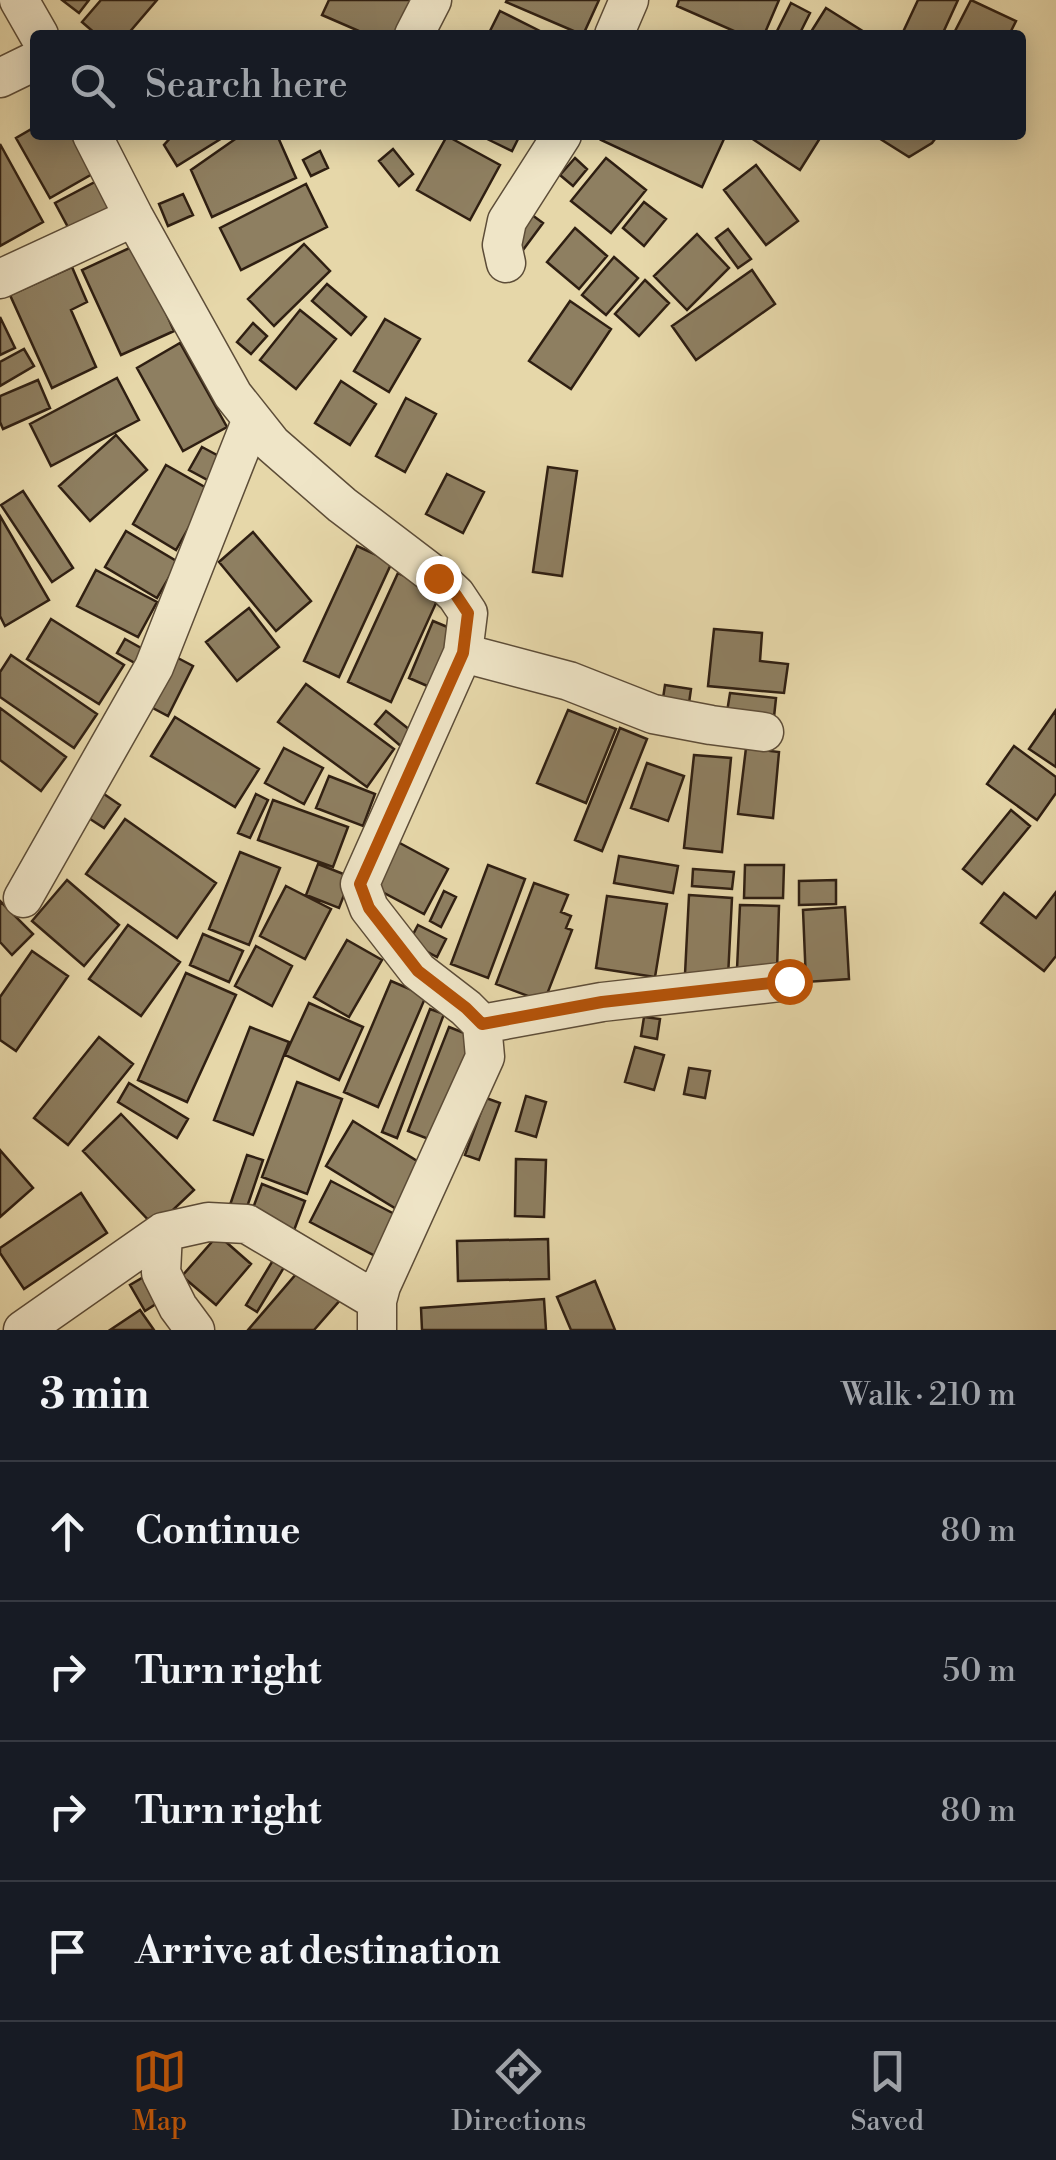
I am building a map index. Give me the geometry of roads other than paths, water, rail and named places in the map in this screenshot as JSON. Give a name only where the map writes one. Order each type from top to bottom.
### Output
[{"type":"street","points":[[19,0],[36,30]]},
{"type":"street","points":[[417,30],[432,0]]},
{"type":"street","points":[[616,30],[628,0]]},
{"type":"street","points":[[0,78],[30,63]]},
{"type":"street","points":[[23,1330],[163,1232],[208,1222],[247,1224],[377,1316],[381,1286],[485,1057],[482,1024],[418,971],[369,908],[360,884],[463,653],[468,613],[438,578],[342,504],[272,444],[252,419],[233,394],[95,140]]},
{"type":"street","points":[[506,263],[502,245],[506,221],[559,140]]},
{"type":"street","points":[[0,280],[134,217]]},
{"type":"street","points":[[23,898],[154,667],[252,419]]},
{"type":"street","points":[[463,653],[569,681],[653,714],[764,732]]},
{"type":"street","points":[[482,1024],[602,1002],[789,981]]},
{"type":"street","points":[[163,1232],[162,1273],[178,1307],[195,1330]]}]
